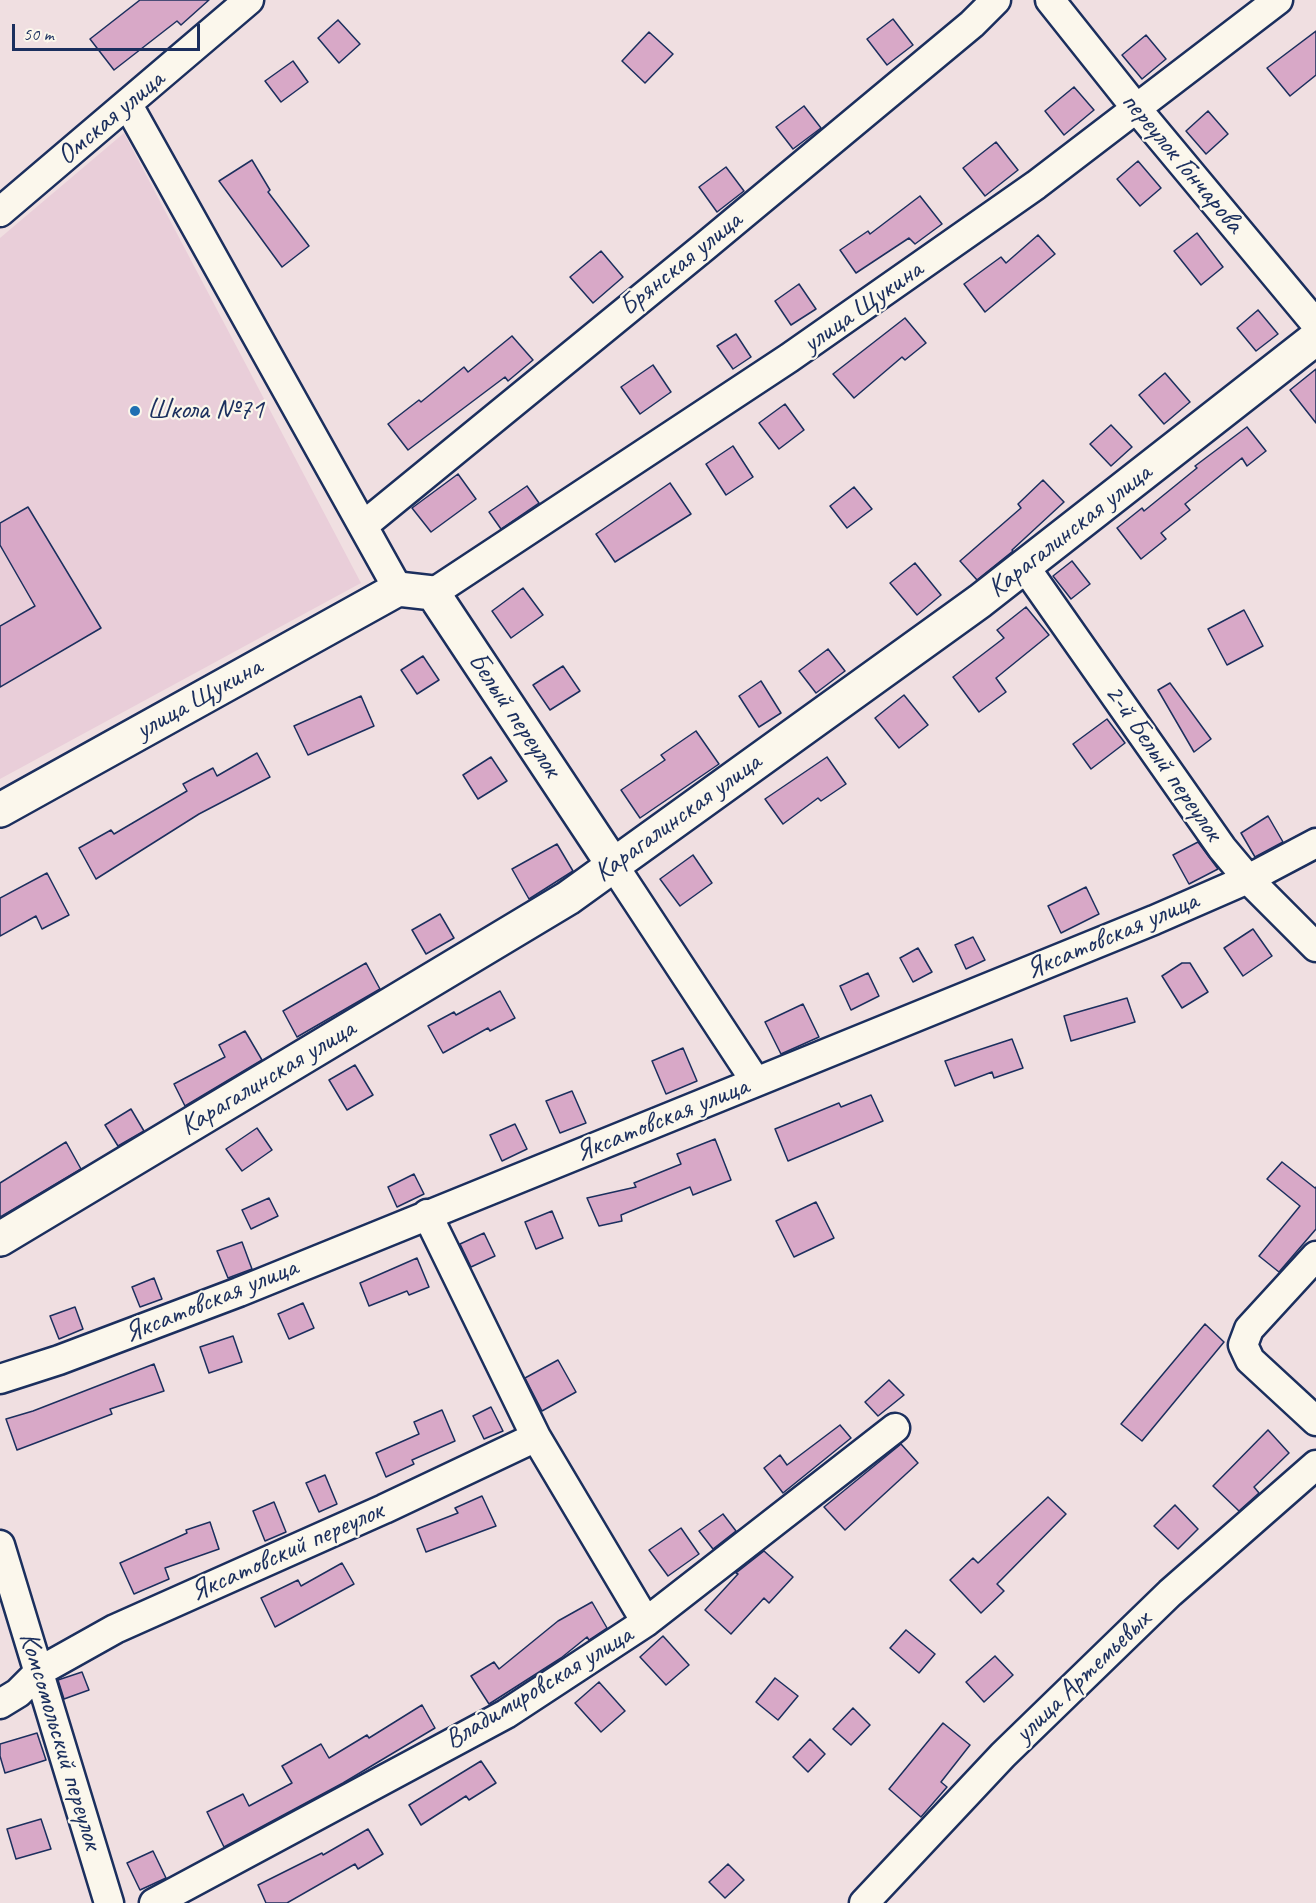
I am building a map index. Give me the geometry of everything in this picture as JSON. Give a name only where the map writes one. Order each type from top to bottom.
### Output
[{"type":"street","name":"Омская улица","points":[[0,212],[249,0]]},
{"type":"street","name":"Брянская улица","points":[[364,525],[704,247],[963,31],[996,0]]},
{"type":"street","name":"переулок Гончарова","points":[[1050,0],[1136,108],[1316,324]]},
{"type":"street","name":"улица Щукина","points":[[433,593],[789,358],[1036,185],[1278,0]]},
{"type":"street","points":[[128,105],[398,589],[433,593]]},
{"type":"street","name":"Карагалинская улица","points":[[0,1239],[568,898],[1025,567],[1316,338]]},
{"type":"street","name":"2-й Белый переулок","points":[[1025,567],[1222,848],[1248,879],[1316,947]]},
{"type":"street","name":"улица Щукина","points":[[0,810],[398,589]]},
{"type":"street","name":"Белый переулок","points":[[433,593],[614,866]]},
{"type":"street","name":"Яксатовская улица","points":[[0,1379],[59,1360],[216,1300],[756,1082],[1248,879],[1316,843]]},
{"type":"street","points":[[614,866],[756,1082]]},
{"type":"street","points":[[427,1214],[536,1437],[646,1622]]},
{"type":"street","points":[[1316,1256],[1249,1329],[1243,1345],[1250,1360],[1316,1421]]},
{"type":"street","name":"Владимировская улица","points":[[154,1903],[506,1714],[646,1622],[895,1428]]},
{"type":"street","name":"Яксатовский переулок","points":[[0,1704],[18,1693],[40,1671],[115,1629],[384,1509],[536,1437]]},
{"type":"street","name":"улица Артемьевых","points":[[864,1903],[1003,1755],[1161,1601],[1316,1465]]},
{"type":"street","name":"Комсомольский переулок","points":[[0,1545],[109,1903]]},
{"type":"shaded area","name":"Школа №71","points":[[124,133],[361,583],[0,779],[0,238]]},
{"type":"building","points":[[140,0],[209,0],[181,25],[177,21],[114,70],[90,39]]},
{"type":"building","points":[[893,19],[913,45],[887,65],[867,39]]},
{"type":"building","points":[[338,20],[360,44],[339,63],[318,38]]},
{"type":"building","points":[[1316,31],[1316,75],[1290,96],[1267,68]]},
{"type":"building","points":[[649,32],[673,54],[645,83],[622,61]]},
{"type":"building","points":[[1146,35],[1166,59],[1142,79],[1122,55]]},
{"type":"building","points":[[293,61],[308,82],[281,102],[265,81]]},
{"type":"building","points":[[1074,87],[1094,110],[1064,135],[1045,111]]},
{"type":"building","points":[[804,106],[821,128],[793,149],[776,127]]},
{"type":"building","points":[[1208,111],[1228,134],[1206,154],[1186,131]]},
{"type":"building","points":[[996,142],[1018,170],[985,196],[963,168]]},
{"type":"building","points":[[252,160],[270,190],[268,192],[309,246],[282,267],[219,181]]},
{"type":"building","points":[[1138,161],[1161,188],[1140,206],[1117,179]]},
{"type":"building","points":[[726,167],[744,191],[717,212],[699,187]]},
{"type":"building","points":[[920,196],[942,224],[915,244],[909,238],[856,273],[840,250],[868,231],[870,234]]},
{"type":"building","points":[[1197,233],[1223,267],[1201,285],[1174,251]]},
{"type":"building","points":[[1038,235],[1055,254],[985,312],[964,284],[1001,257],[1006,263]]},
{"type":"building","points":[[601,251],[623,277],[593,303],[570,277]]},
{"type":"building","points":[[799,284],[816,309],[791,325],[775,301]]},
{"type":"building","points":[[1258,310],[1278,334],[1256,351],[1237,328]]},
{"type":"building","points":[[905,318],[926,343],[905,360],[902,357],[854,398],[833,374]]},
{"type":"building","points":[[736,334],[751,357],[733,369],[717,346]]},
{"type":"building","points":[[512,336],[533,360],[508,381],[505,377],[408,450],[388,424],[419,400],[421,402],[464,367],[468,372]]},
{"type":"building","points":[[653,365],[671,392],[640,414],[621,387]]},
{"type":"building","points":[[1316,369],[1316,423],[1290,390]]},
{"type":"building","points":[[1165,373],[1190,402],[1164,424],[1139,395]]},
{"type":"building","points":[[785,404],[804,430],[779,449],[759,423]]},
{"type":"building","points":[[1111,425],[1132,447],[1111,466],[1090,444]]},
{"type":"building","points":[[1247,427],[1266,451],[1247,466],[1242,458],[1185,504],[1190,510],[1161,533],[1166,539],[1141,559],[1117,528],[1142,508],[1144,511],[1197,468],[1195,466]]},
{"type":"building","points":[[733,446],[753,477],[726,495],[706,464]]},
{"type":"building","points":[[458,474],[476,499],[431,532],[412,508]]},
{"type":"building","points":[[1043,480],[1064,502],[1013,551],[977,580],[960,561],[1021,508],[1018,504]]},
{"type":"building","points":[[670,483],[691,514],[615,562],[596,534]]},
{"type":"building","points":[[527,486],[539,503],[501,529],[489,512]]},
{"type":"building","points":[[854,487],[872,509],[847,528],[830,506]]},
{"type":"building","points":[[28,507],[101,628],[0,687],[0,626],[35,606],[0,545],[0,523]]},
{"type":"building","points":[[1072,561],[1090,584],[1071,599],[1053,576]]},
{"type":"building","points":[[915,563],[941,595],[917,615],[890,583]]},
{"type":"building","points":[[523,588],[543,615],[511,638],[492,611]]},
{"type":"building","points":[[1026,607],[1049,635],[996,678],[1006,692],[979,712],[953,677],[1004,638],[997,630]]},
{"type":"building","points":[[1244,610],[1263,646],[1227,665],[1208,629]]},
{"type":"building","points":[[828,649],[845,671],[816,693],[799,671]]},
{"type":"building","points":[[423,656],[439,680],[417,694],[401,670]]},
{"type":"building","points":[[563,666],[580,691],[550,710],[533,685]]},
{"type":"building","points":[[761,681],[781,713],[759,727],[739,696]]},
{"type":"building","points":[[1170,683],[1211,739],[1194,752],[1158,690]]},
{"type":"building","points":[[904,695],[928,725],[899,748],[875,718]]},
{"type":"building","points":[[361,696],[374,726],[308,755],[294,726]]},
{"type":"building","points":[[1107,719],[1125,743],[1091,769],[1073,744]]},
{"type":"building","points":[[696,731],[719,764],[640,818],[621,790],[665,760],[661,755]]},
{"type":"building","points":[[257,753],[270,777],[199,814],[96,879],[79,848],[111,830],[114,834],[187,791],[183,784],[213,768],[217,776]]},
{"type":"building","points":[[491,757],[507,781],[478,799],[463,775]]},
{"type":"building","points":[[827,757],[846,784],[821,801],[818,798],[783,824],[765,799]]},
{"type":"building","points":[[1268,816],[1283,842],[1255,857],[1241,833]]},
{"type":"building","points":[[1198,842],[1218,869],[1189,884],[1173,855]]},
{"type":"building","points":[[557,844],[573,871],[529,899],[512,869]]},
{"type":"building","points":[[693,855],[712,883],[680,906],[660,879]]},
{"type":"building","points":[[47,873],[69,915],[42,929],[36,916],[0,936],[0,898]]},
{"type":"building","points":[[1086,887],[1099,914],[1061,933],[1048,906]]},
{"type":"building","points":[[440,914],[454,938],[426,954],[412,930]]},
{"type":"building","points":[[1253,929],[1272,956],[1243,976],[1224,948]]},
{"type":"building","points":[[973,937],[985,960],[966,969],[955,945]]},
{"type":"building","points":[[918,948],[932,972],[913,982],[900,958]]},
{"type":"building","points":[[366,963],[380,989],[297,1037],[283,1011]]},
{"type":"building","points":[[1182,963],[1190,963],[1208,992],[1182,1008],[1162,976]]},
{"type":"building","points":[[868,973],[879,996],[851,1010],[840,986]]},
{"type":"building","points":[[500,991],[515,1018],[490,1031],[488,1028],[443,1053],[428,1026],[454,1012],[456,1015]]},
{"type":"building","points":[[1127,998],[1135,1022],[1071,1041],[1064,1016]]},
{"type":"building","points":[[803,1004],[819,1037],[781,1054],[765,1022]]},
{"type":"building","points":[[245,1031],[262,1060],[185,1106],[174,1084],[225,1057],[219,1045]]},
{"type":"building","points":[[1012,1039],[1023,1068],[994,1078],[992,1072],[955,1086],[945,1061]]},
{"type":"building","points":[[683,1048],[697,1081],[666,1094],[652,1061]]},
{"type":"building","points":[[355,1065],[373,1095],[347,1110],[329,1080]]},
{"type":"building","points":[[572,1091],[586,1123],[560,1133],[546,1101]]},
{"type":"building","points":[[871,1095],[883,1121],[788,1161],[775,1129],[839,1103],[841,1107]]},
{"type":"building","points":[[131,1109],[144,1131],[118,1146],[105,1125]]},
{"type":"building","points":[[515,1124],[527,1149],[502,1161],[490,1135]]},
{"type":"building","points":[[257,1128],[272,1150],[242,1171],[226,1149]]},
{"type":"building","points":[[715,1139],[731,1180],[693,1195],[690,1187],[621,1215],[622,1221],[599,1226],[587,1198],[636,1187],[634,1183],[681,1164],[677,1154]]},
{"type":"building","points":[[66,1142],[81,1169],[0,1217],[0,1183]]},
{"type":"building","points":[[1282,1162],[1316,1187],[1316,1229],[1279,1272],[1259,1256],[1300,1206],[1267,1179]]},
{"type":"building","points":[[414,1174],[424,1194],[397,1207],[388,1187]]},
{"type":"building","points":[[269,1198],[278,1216],[251,1229],[242,1210]]},
{"type":"building","points":[[816,1202],[834,1238],[794,1257],[776,1221]]},
{"type":"building","points":[[552,1211],[563,1238],[536,1249],[525,1222]]},
{"type":"building","points":[[484,1233],[495,1256],[471,1267],[460,1244]]},
{"type":"building","points":[[242,1242],[252,1269],[228,1278],[217,1251]]},
{"type":"building","points":[[417,1258],[429,1287],[409,1295],[407,1291],[369,1306],[360,1283]]},
{"type":"building","points":[[154,1278],[162,1299],[140,1307],[132,1287]]},
{"type":"building","points":[[303,1303],[314,1328],[289,1339],[278,1314]]},
{"type":"building","points":[[75,1307],[83,1329],[59,1339],[50,1316]]},
{"type":"building","points":[[1205,1324],[1224,1342],[1142,1441],[1121,1424]]},
{"type":"building","points":[[233,1336],[242,1362],[209,1373],[200,1347]]},
{"type":"building","points":[[558,1360],[576,1392],[542,1411],[525,1378]]},
{"type":"building","points":[[154,1364],[164,1391],[110,1409],[112,1414],[17,1450],[6,1419],[33,1411]]},
{"type":"building","points":[[889,1380],[904,1395],[878,1416],[865,1402]]},
{"type":"building","points":[[491,1407],[503,1431],[484,1439],[473,1416]]},
{"type":"building","points":[[442,1410],[455,1441],[412,1460],[414,1464],[386,1477],[376,1453],[419,1434],[414,1422]]},
{"type":"building","points":[[840,1425],[851,1438],[783,1493],[764,1468],[780,1455],[787,1465]]},
{"type":"building","points":[[1268,1430],[1289,1453],[1254,1487],[1259,1493],[1239,1511],[1213,1486]]},
{"type":"building","points":[[901,1444],[918,1463],[845,1530],[824,1507]]},
{"type":"building","points":[[325,1475],[337,1504],[319,1512],[306,1483]]},
{"type":"building","points":[[482,1496],[496,1526],[426,1552],[417,1529],[458,1513],[455,1508]]},
{"type":"building","points":[[1048,1497],[1066,1514],[997,1584],[1004,1591],[981,1613],[950,1580],[973,1558],[978,1563]]},
{"type":"building","points":[[274,1502],[286,1532],[265,1541],[253,1511]]},
{"type":"building","points":[[1175,1505],[1198,1529],[1178,1549],[1154,1526]]},
{"type":"building","points":[[723,1514],[736,1531],[713,1549],[699,1531]]},
{"type":"building","points":[[210,1522],[219,1549],[165,1568],[169,1579],[134,1594],[120,1563],[187,1533],[186,1530]]},
{"type":"building","points":[[681,1528],[699,1554],[668,1576],[649,1550]]},
{"type":"building","points":[[764,1551],[793,1577],[769,1603],[764,1598],[731,1634],[705,1610],[738,1574],[736,1573]]},
{"type":"building","points":[[342,1563],[354,1584],[275,1627],[261,1598],[298,1580],[301,1586]]},
{"type":"building","points":[[592,1602],[607,1628],[589,1640],[587,1637],[561,1658],[489,1704],[471,1676],[494,1662],[499,1669],[558,1621]]},
{"type":"building","points":[[906,1630],[935,1654],[919,1673],[890,1648]]},
{"type":"building","points":[[663,1636],[689,1665],[666,1685],[640,1657]]},
{"type":"building","points":[[995,1656],[1013,1675],[984,1702],[966,1682]]},
{"type":"building","points":[[82,1672],[89,1690],[64,1699],[58,1680]]},
{"type":"building","points":[[775,1678],[798,1696],[778,1720],[756,1702]]},
{"type":"building","points":[[599,1682],[625,1711],[601,1732],[575,1703]]},
{"type":"building","points":[[422,1705],[435,1728],[343,1783],[224,1847],[207,1812],[243,1794],[249,1806],[292,1783],[282,1766],[321,1744],[329,1758],[367,1735],[369,1738]]},
{"type":"building","points":[[853,1708],[870,1725],[851,1745],[833,1729]]},
{"type":"building","points":[[943,1723],[970,1745],[941,1782],[947,1787],[921,1817],[889,1789]]},
{"type":"building","points":[[37,1733],[46,1760],[5,1773],[0,1756],[0,1744]]},
{"type":"building","points":[[810,1739],[825,1754],[808,1772],[793,1757]]},
{"type":"building","points":[[481,1761],[496,1783],[469,1800],[466,1796],[421,1825],[409,1805]]},
{"type":"building","points":[[41,1819],[51,1849],[16,1859],[7,1829]]},
{"type":"building","points":[[368,1829],[383,1854],[358,1869],[355,1864],[287,1903],[266,1903],[258,1885],[322,1853],[323,1855]]},
{"type":"building","points":[[153,1851],[166,1878],[140,1890],[127,1863]]},
{"type":"building","points":[[728,1864],[744,1880],[725,1898],[709,1882]]},
{"type":"place","name":"Школа №71","points":[[135,411]]}]
